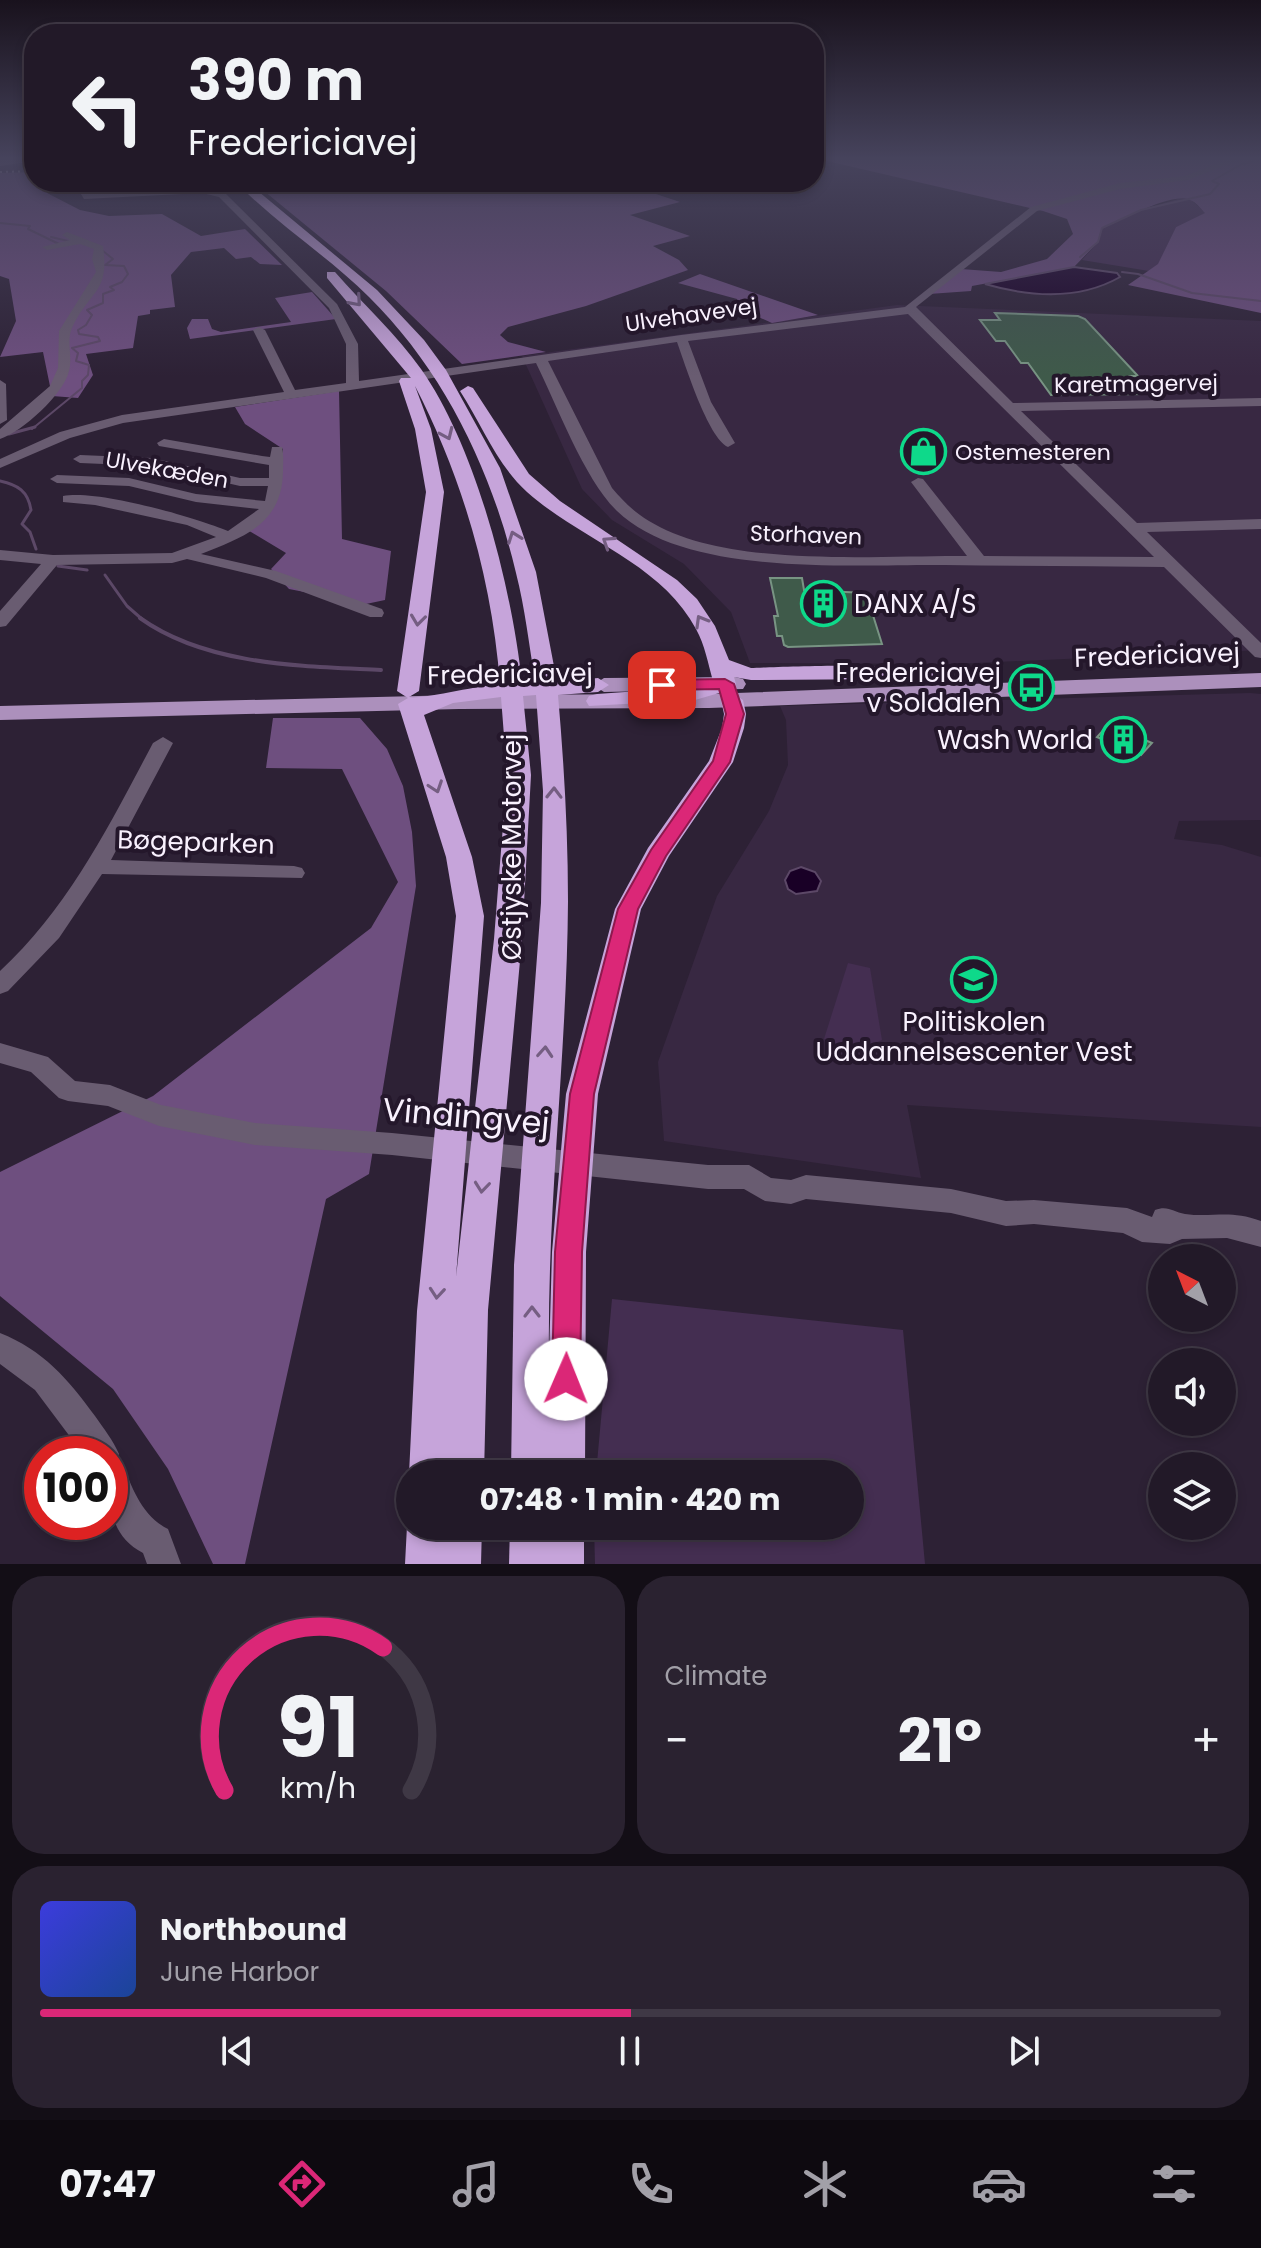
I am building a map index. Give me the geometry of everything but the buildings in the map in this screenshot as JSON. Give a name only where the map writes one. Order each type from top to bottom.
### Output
[{"type":"highway","name":"Østjyske Motorvej","points":[[285,231],[374,323],[415,371],[467,479],[488,554],[508,653],[519,775],[508,939],[470,1310],[465,1460]]},
{"type":"highway","name":"Østjyske Motorvej","points":[[296,231],[373,292],[437,368],[468,420],[493,477],[521,555],[542,655],[554,779],[552,937],[532,1241],[531,1460]]},
{"type":"highway","points":[[373,292],[382,297],[451,365],[530,486],[559,510],[673,586],[692,607],[706,628],[735,714],[721,762],[657,854],[628,909],[582,1094],[569,1252],[565,1460]]},
{"type":"highway","points":[[374,323],[409,386],[423,429],[435,492],[413,703],[459,857],[470,916],[435,1311],[430,1460]]},
{"type":"highway","points":[[726,682],[728,669],[751,674],[893,673],[931,684]]},
{"type":"highway","points":[[426,1564],[427,1540]]},
{"type":"highway","points":[[460,1564],[461,1540]]},
{"type":"highway","points":[[530,1540],[530,1564]]},
{"type":"highway","points":[[563,1564],[564,1540]]},
{"type":"main road","name":"Fredericiavej","points":[[931,684],[1261,665]]},
{"type":"main road","points":[[931,684],[1261,672]]},
{"type":"main road","name":"Fredericiavej","points":[[0,713],[413,703],[461,695],[598,693],[726,682],[931,684],[1261,680]]},
{"type":"main road","name":"Fredericiavej","points":[[0,699],[413,703]]},
{"type":"street","points":[[258,231],[343,319],[356,359],[352,385]]},
{"type":"street","points":[[1006,231],[910,306],[911,310],[1261,653]]},
{"type":"street","points":[[0,435],[53,389],[64,371],[63,335],[91,294],[101,272],[97,259],[101,251],[85,240],[67,235]]},
{"type":"street","points":[[47,247],[85,240]]},
{"type":"street","name":"Ulvehavevej","points":[[0,464],[65,435],[103,423],[681,338],[911,310]]},
{"type":"street","points":[[259,330],[291,394]]},
{"type":"street","points":[[681,338],[705,402],[728,443]]},
{"type":"street","name":"Storhaven","points":[[540,358],[606,490],[618,507],[638,522],[665,535],[716,550],[760,557],[1171,562]]},
{"type":"street","points":[[0,384],[0,420]]},
{"type":"street","name":"Karetmagervej","points":[[1011,407],[1261,402]]},
{"type":"street","name":"Ulvekæden","points":[[164,443],[244,460],[277,455],[270,506],[247,526],[189,554]]},
{"type":"street","name":"Ulvekæden","points":[[80,459],[152,462],[240,482],[274,482]]},
{"type":"street","name":"Ulvekæden","points":[[57,479],[129,482],[196,498],[270,506]]},
{"type":"street","points":[[918,482],[979,560]]},
{"type":"street","name":"Ulvekæden","points":[[68,499],[95,501],[191,521],[225,535]]},
{"type":"street","points":[[1136,528],[1261,524]]},
{"type":"street","points":[[0,555],[53,560],[172,558],[189,554],[201,560],[270,574],[376,613]]},
{"type":"street","points":[[0,622],[53,560]]},
{"type":"street","name":"Bøgeparken","points":[[0,985],[44,943],[97,867],[163,743]]},
{"type":"street","name":"Bøgeparken","points":[[97,867],[294,873]]},
{"type":"street","name":"Vindingvej","points":[[0,1053],[39,1064],[68,1091],[110,1096],[159,1115],[255,1134],[392,1144],[708,1177],[749,1177],[765,1189],[778,1191],[791,1192],[806,1187],[922,1200],[964,1201],[1010,1214],[1034,1212],[1127,1221],[1142,1229],[1170,1231],[1177,1226],[1208,1229],[1218,1224],[1244,1227],[1261,1234]]},
{"type":"street","points":[[0,1348],[16,1354],[50,1380],[90,1436]]},
{"type":"street","points":[[128,1512],[140,1533],[156,1541],[164,1564]]},
{"type":"shaded area","points":[[0,231],[192,231],[201,236],[247,231],[282,265],[260,264],[251,257],[236,259],[224,248],[191,252],[171,275],[175,307],[150,310],[150,314],[138,316],[133,348],[86,354],[93,375],[78,398],[52,396],[43,352],[0,357],[16,321],[9,279],[0,276]]},
{"type":"shaded area","points":[[313,231],[676,231],[690,236],[653,246],[679,260],[688,270],[586,306],[508,327],[500,335],[508,342],[546,352],[462,364],[386,291]]},
{"type":"shaded area","points":[[1072,231],[1101,231],[1098,242],[1074,267],[972,286],[971,291],[929,294],[961,269],[1001,272],[1047,259],[1073,234]]},
{"type":"shaded area","points":[[1101,231],[1174,231],[1158,265],[1149,271],[1082,260],[1098,242]]},
{"type":"shaded area","points":[[1174,231],[1261,231],[1261,313],[1128,285],[1158,264]]},
{"type":"shaded area","points":[[1074,267],[1117,273],[1120,277],[1088,290],[1054,294],[1019,292],[985,284]]},
{"type":"shaded area","points":[[700,274],[818,315],[772,323],[736,307],[737,299],[678,283]]},
{"type":"shaded area","points":[[312,292],[336,319],[190,339],[187,328],[192,319],[208,319],[212,329],[221,332],[291,322],[275,298]]},
{"type":"shaded area","points":[[897,305],[1261,321],[1261,650],[954,664],[750,663],[731,612],[684,564],[612,520],[582,489],[522,356]]},
{"type":"shaded area","points":[[339,391],[342,539],[391,551],[385,600],[366,604],[289,589],[271,569],[286,553],[246,529],[274,504],[280,486],[283,449],[245,424],[235,407]]},
{"type":"shaded area","name":"Politiskolen Uddannelsescenter Vest","points":[[1261,694],[1261,820],[1179,821],[1174,839],[1222,845],[1261,857],[1261,1127],[907,1105],[921,1178],[664,1141],[658,1062],[717,896],[769,811],[788,765],[786,720],[780,706]]},
{"type":"shaded area","points":[[273,718],[360,718],[387,749],[403,786],[412,832],[416,886],[369,1174],[326,1199],[245,1564],[213,1564],[168,1469],[113,1389],[0,1296],[0,1172],[153,1096],[371,928],[398,882],[342,769],[266,768]]},
{"type":"shaded area","points":[[801,867],[815,872],[821,881],[817,891],[796,894],[788,889],[785,880],[790,871]]},
{"type":"shaded area","points":[[848,963],[870,968],[882,1040],[851,1054],[824,1039]]},
{"type":"shaded area","points":[[612,1299],[903,1330],[925,1564],[595,1564],[594,1540],[864,1540],[864,1460],[597,1460]]},
{"type":"waterway","points":[[32,231],[59,244]]},
{"type":"waterway","points":[[1080,257],[1098,242],[1101,231]]},
{"type":"waterway","points":[[51,237],[68,241]]},
{"type":"waterway","points":[[34,427],[82,388],[89,365],[76,361],[78,353],[72,348],[100,341],[98,337],[79,334],[78,330],[86,325],[92,315],[87,310],[103,303],[103,294],[114,290],[110,287],[122,282],[128,274],[124,266],[105,265],[113,259],[103,251]]},
{"type":"waterway","points":[[1122,272],[1138,274],[1192,293],[1261,301]]},
{"type":"waterway","points":[[9,434],[34,427]]},
{"type":"waterway","points":[[0,481],[17,487],[25,494],[31,510],[22,524],[30,532],[36,549]]},
{"type":"waterway","points":[[58,566],[87,570]]},
{"type":"waterway","points":[[105,575],[127,606],[142,619]]},
{"type":"waterway","points":[[142,619],[166,634],[225,654],[288,664],[381,670]]},
{"type":"place","name":"Ostemesteren","points":[[924,452]]},
{"type":"place","name":"DANX A/S","points":[[823,604]]},
{"type":"place","name":"Fredericiavej v Soldalen","points":[[1032,688]]},
{"type":"place","name":"Wash World","points":[[1124,740]]},
{"type":"place","name":"Politiskolen Uddannelsescenter Vest","points":[[974,979]]},
{"type":"route","points":[[566,1379],[569,1252],[582,1094],[610,978],[628,909],[657,854],[721,762],[735,714],[725,684],[662,685]]}]
